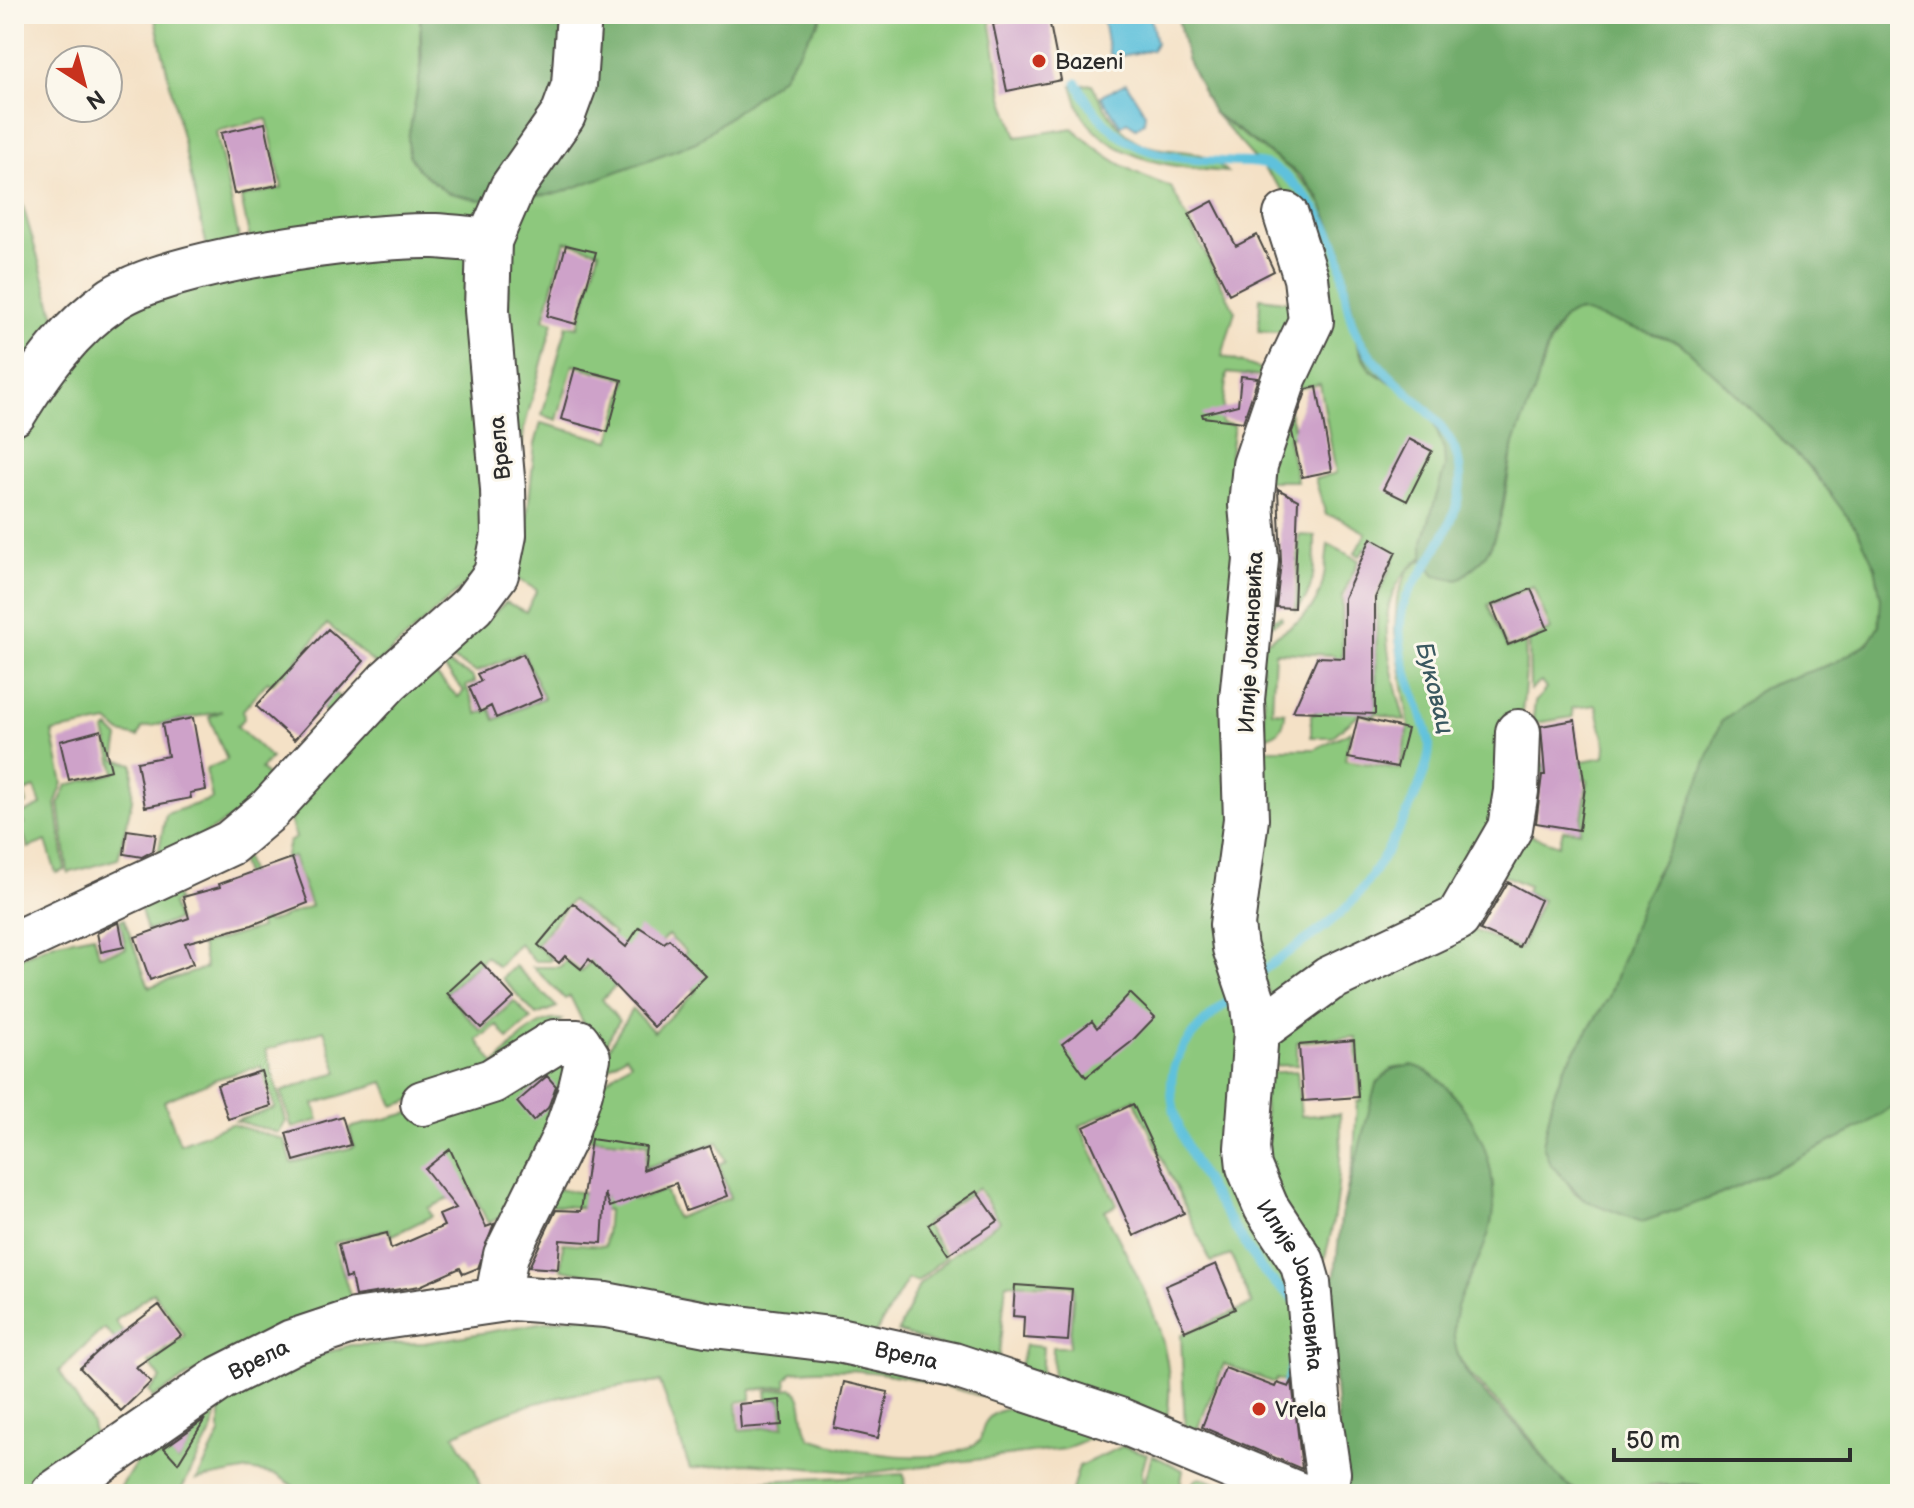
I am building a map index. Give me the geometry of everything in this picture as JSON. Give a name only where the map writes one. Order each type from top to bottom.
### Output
[{"type":"street","points":[[14,413],[41,368],[78,327],[114,298],[139,285],[229,260],[347,242],[432,236],[489,241],[512,188],[563,115],[574,85],[579,14]]},
{"type":"street","name":"Илије Јокановића","points":[[1286,215],[1306,278],[1311,321],[1285,376],[1255,465],[1252,485],[1256,560],[1242,699],[1246,819],[1232,925],[1250,1000],[1249,1167],[1266,1207],[1302,1262],[1308,1283],[1328,1473],[1324,1494]]},
{"type":"street","name":"Врела","points":[[14,944],[230,843],[269,810],[388,681],[473,605],[496,574],[504,535],[503,489],[487,310],[489,241]]},
{"type":"street","points":[[1250,1000],[1329,979],[1458,918],[1510,828],[1516,791],[1518,732]]},
{"type":"street","points":[[423,1103],[492,1081],[555,1042],[578,1042],[587,1052],[588,1065],[564,1138],[506,1255],[497,1300]]},
{"type":"street","name":"Врела","points":[[53,1494],[221,1378],[292,1342],[355,1321],[497,1300],[556,1300],[606,1305],[706,1324],[838,1340],[953,1365],[1132,1425],[1286,1489]]},
{"type":"green space","points":[[154,14],[420,14],[420,84],[494,199],[482,218],[251,245],[241,197],[282,188],[267,119],[216,131],[241,247],[209,256]]},
{"type":"green space","points":[[420,14],[823,14],[783,76],[696,142],[560,193],[479,200],[446,192],[419,170],[409,155],[408,139],[422,64]]},
{"type":"green space","points":[[823,14],[989,14],[1003,97],[1017,137],[1073,128],[1119,163],[1171,187],[1235,311],[1222,356],[1276,374],[1274,378],[1227,373],[1221,423],[1234,425],[1230,455],[1237,472],[1247,1072],[1294,1265],[1310,1382],[1291,1375],[1287,1383],[1276,1379],[1274,1383],[1224,1364],[1195,1435],[1185,1429],[1181,1335],[1252,1304],[1231,1255],[1211,1262],[1134,1099],[1080,1126],[1117,1205],[1105,1211],[1143,1287],[1162,1340],[1168,1366],[1166,1422],[1052,1382],[1053,1347],[1069,1347],[1074,1286],[1006,1283],[998,1365],[898,1332],[919,1285],[949,1257],[1000,1221],[978,1188],[925,1224],[946,1256],[917,1282],[908,1279],[875,1334],[630,1291],[586,1274],[561,1269],[563,1243],[605,1246],[608,1210],[540,1204],[549,1188],[638,1200],[665,1190],[676,1218],[730,1198],[719,1164],[726,1161],[718,1142],[645,1168],[648,1144],[570,1136],[601,1084],[631,1062],[626,1055],[589,1081],[632,1009],[654,1032],[696,991],[673,967],[686,952],[668,935],[602,999],[619,1021],[599,1055],[570,996],[565,999],[533,967],[560,967],[566,960],[581,972],[614,934],[572,900],[536,945],[552,959],[534,961],[519,943],[498,967],[486,956],[446,993],[481,1031],[514,1001],[531,1019],[508,1039],[497,1025],[477,1040],[495,1065],[534,1028],[553,1020],[562,1020],[523,1051],[483,1073],[394,1106],[384,1082],[314,1104],[319,1120],[292,1128],[281,1092],[338,1072],[324,1030],[266,1050],[286,1121],[279,1133],[236,1121],[275,1108],[261,1066],[216,1079],[164,1101],[180,1144],[231,1124],[285,1140],[292,1163],[354,1147],[349,1128],[417,1111],[576,1051],[518,1210],[488,1223],[471,1189],[428,1208],[432,1216],[391,1236],[389,1229],[334,1243],[353,1305],[188,1376],[153,1398],[149,1391],[161,1379],[149,1363],[185,1336],[153,1292],[115,1321],[141,1358],[137,1362],[104,1328],[59,1371],[92,1424],[94,1434],[90,1443],[26,1494],[14,1494],[14,960],[57,942],[94,935],[99,955],[126,949],[120,920],[124,919],[149,987],[206,968],[201,945],[260,928],[239,855],[243,851],[267,923],[311,906],[293,857],[285,859],[289,842],[296,838],[287,811],[425,672],[435,674],[458,697],[464,691],[441,664],[443,662],[472,676],[475,682],[466,686],[478,714],[491,709],[495,720],[544,698],[523,652],[476,672],[447,657],[506,602],[526,612],[537,590],[512,576],[526,528],[535,444],[541,423],[610,441],[627,379],[573,365],[557,420],[542,415],[567,325],[578,327],[599,251],[565,241],[544,319],[553,322],[524,429],[518,486],[505,243],[524,196],[818,24]]},
{"type":"green space","points":[[1177,14],[1900,14],[1900,1101],[1865,1125],[1719,1195],[1642,1222],[1584,1200],[1550,1164],[1543,1145],[1554,1093],[1564,1068],[1609,997],[1643,900],[1685,818],[1721,722],[1764,687],[1834,663],[1868,643],[1879,625],[1881,598],[1875,567],[1858,531],[1814,472],[1679,342],[1579,311],[1559,324],[1547,347],[1536,387],[1514,444],[1500,520],[1488,550],[1477,565],[1458,580],[1435,575],[1423,559],[1423,541],[1445,467],[1444,450],[1433,421],[1412,396],[1369,368],[1359,347],[1341,249],[1319,197],[1301,176],[1213,112],[1187,59]]},
{"type":"green space","points":[[14,34],[23,88],[14,94]]},
{"type":"green space","points":[[1092,84],[1109,114],[1132,138],[1152,147],[1200,154],[1227,172],[1168,165],[1111,144],[1083,116],[1072,86]]},
{"type":"green space","points":[[1213,112],[1297,175],[1313,192],[1337,237],[1346,268],[1354,333],[1362,357],[1371,370],[1419,404],[1441,439],[1444,477],[1428,529],[1424,556],[1406,572],[1394,591],[1388,611],[1389,654],[1405,721],[1375,713],[1374,718],[1361,714],[1361,705],[1376,704],[1377,598],[1394,560],[1365,548],[1360,556],[1355,553],[1366,533],[1339,518],[1326,515],[1315,479],[1336,473],[1320,384],[1286,391],[1307,350],[1288,196]]},
{"type":"green space","points":[[14,175],[59,331],[14,392]]},
{"type":"green space","points":[[467,252],[489,484],[480,571],[376,665],[327,624],[297,660],[347,704],[333,718],[283,672],[272,684],[268,681],[243,710],[244,719],[237,726],[271,758],[261,769],[274,783],[257,802],[156,864],[166,814],[212,799],[206,769],[227,760],[209,717],[222,711],[142,728],[138,737],[121,733],[108,722],[52,732],[63,783],[56,802],[65,870],[56,873],[46,841],[28,848],[21,826],[24,824],[20,815],[41,805],[35,788],[24,792],[27,804],[14,811],[14,428],[90,324],[250,267]]},
{"type":"green space","points":[[1260,298],[1300,303],[1294,333],[1259,331]]},
{"type":"green space","points":[[1579,311],[1656,332],[1687,348],[1706,363],[1793,451],[1841,506],[1876,566],[1882,596],[1879,625],[1860,648],[1829,665],[1764,687],[1655,874],[1609,997],[1564,1068],[1554,1093],[1543,1145],[1573,1191],[1584,1200],[1689,1205],[1719,1195],[1865,1125],[1900,1101],[1900,1494],[1740,1495],[1664,1485],[1596,1495],[1568,1487],[1555,1475],[1535,1444],[1476,1381],[1463,1364],[1454,1344],[1453,1322],[1460,1294],[1478,1260],[1359,1161],[1341,1217],[1354,1157],[1357,1101],[1361,1101],[1356,1037],[1297,1042],[1297,1065],[1262,1066],[1272,1031],[1466,927],[1520,949],[1542,900],[1526,892],[1528,886],[1494,871],[1516,830],[1559,845],[1563,830],[1580,831],[1588,780],[1523,769],[1538,751],[1544,768],[1605,757],[1606,746],[1596,705],[1572,708],[1573,717],[1536,723],[1531,733],[1535,702],[1546,689],[1541,682],[1530,690],[1529,640],[1551,630],[1533,586],[1488,605],[1507,648],[1525,642],[1526,676],[1516,744],[1507,777],[1460,906],[1275,1008],[1240,918],[1263,749],[1315,749],[1351,731],[1345,760],[1399,769],[1409,727],[1395,632],[1397,597],[1408,570],[1423,559],[1435,575],[1491,546],[1503,509],[1513,446],[1549,346],[1560,323],[1569,313]]},
{"type":"green space","points":[[1286,403],[1296,435],[1288,438],[1297,481],[1266,481],[1262,619],[1269,621],[1281,616],[1282,619],[1252,636],[1259,554],[1260,484],[1264,458],[1281,404]]},
{"type":"green space","points":[[1299,535],[1315,536],[1315,556],[1311,586],[1296,611]]},
{"type":"green space","points":[[1328,544],[1359,560],[1342,597],[1343,704],[1359,705],[1358,715],[1332,737],[1311,737],[1311,714],[1315,714],[1316,708],[1332,709],[1334,655],[1275,652],[1272,711],[1285,712],[1285,717],[1278,732],[1265,737],[1261,645],[1304,616],[1312,606],[1323,583]]},
{"type":"green space","points":[[109,728],[119,738],[115,759],[133,764],[132,800],[118,859],[68,873],[59,803],[67,785],[115,773],[105,731]]},
{"type":"green space","points":[[174,890],[178,901],[172,904],[177,920],[147,931],[140,906]]},
{"type":"green space","points":[[515,966],[557,1007],[536,1015],[502,978]]},
{"type":"green space","points":[[1412,1065],[1440,1081],[1462,1106],[1480,1138],[1491,1173],[1493,1209],[1490,1227],[1456,1309],[1454,1337],[1461,1363],[1476,1384],[1522,1431],[1556,1475],[1584,1494],[1343,1494],[1328,1289],[1335,1274],[1341,1217],[1376,1084],[1392,1069]]},
{"type":"green space","points":[[1297,1071],[1301,1116],[1340,1114],[1337,1191],[1322,1265],[1268,1197],[1263,1073]]},
{"type":"green space","points":[[579,1316],[853,1357],[984,1397],[888,1374],[840,1370],[792,1372],[786,1379],[787,1386],[751,1390],[751,1400],[737,1402],[739,1430],[784,1426],[781,1399],[767,1399],[766,1391],[793,1388],[800,1398],[810,1438],[873,1453],[921,1456],[964,1450],[980,1441],[984,1425],[995,1413],[1008,1409],[1039,1413],[1096,1436],[1064,1449],[866,1473],[747,1463],[690,1469],[660,1382],[554,1398],[505,1413],[454,1435],[475,1470],[482,1494],[305,1494],[277,1475],[249,1470],[197,1480],[220,1434],[220,1400],[269,1372],[350,1345],[424,1343]]},
{"type":"green space","points":[[1025,1345],[1043,1347],[1041,1377],[1019,1371]]},
{"type":"green space","points":[[212,1405],[217,1410],[213,1429],[179,1494],[115,1494],[143,1453],[157,1440],[178,1462]]},
{"type":"green space","points":[[1123,1446],[1147,1454],[1142,1470],[1143,1494],[1071,1494],[1079,1466]]},
{"type":"green space","points":[[1152,1455],[1183,1470],[1179,1494],[1150,1494],[1145,1481]]},
{"type":"green space","points":[[904,1474],[905,1494],[745,1494],[744,1482]]},
{"type":"green space","points":[[1200,1477],[1242,1494],[1190,1494],[1193,1482]]},
{"type":"green space","points":[[1683,1484],[1699,1485],[1711,1494],[1629,1494]]},
{"type":"water","points":[[1102,14],[1150,14],[1156,43],[1152,50],[1115,57],[1109,53]]},
{"type":"water","points":[[1126,83],[1145,113],[1144,122],[1136,128],[1127,122],[1121,126],[1101,96]]},
{"type":"building","points":[[1048,14],[1061,80],[1007,91],[993,24]]},
{"type":"building","points":[[265,123],[278,185],[234,194],[221,133]]},
{"type":"building","points":[[1213,201],[1236,246],[1257,235],[1274,271],[1229,294],[1189,214]]},
{"type":"building","points":[[566,245],[596,252],[576,324],[547,316]]},
{"type":"building","points":[[575,368],[622,380],[608,432],[561,419]]},
{"type":"building","points":[[1241,376],[1258,378],[1243,422],[1203,417],[1202,414],[1238,405]]},
{"type":"building","points":[[1317,387],[1332,471],[1302,477],[1292,432],[1307,389]]},
{"type":"building","points":[[1409,439],[1432,451],[1407,501],[1383,489]]},
{"type":"building","points":[[1278,489],[1298,500],[1294,608],[1276,607],[1281,562]]},
{"type":"building","points":[[1371,538],[1396,552],[1375,598],[1375,714],[1293,711],[1317,657],[1344,658],[1344,598]]},
{"type":"building","points":[[1531,589],[1548,629],[1508,645],[1492,605]]},
{"type":"building","points":[[328,629],[364,661],[294,740],[256,706]]},
{"type":"building","points":[[523,654],[542,698],[496,718],[491,706],[480,712],[469,687],[481,681],[477,674]]},
{"type":"building","points":[[1358,717],[1407,729],[1397,767],[1348,758]]},
{"type":"building","points":[[193,718],[206,790],[190,793],[191,798],[145,807],[137,762],[168,756],[162,724]]},
{"type":"building","points":[[1575,720],[1585,787],[1579,830],[1536,823],[1542,775],[1545,775],[1541,726]]},
{"type":"building","points":[[101,730],[111,770],[69,780],[60,741]]},
{"type":"building","points":[[127,830],[156,834],[153,851],[142,857],[124,854]]},
{"type":"building","points":[[292,858],[308,903],[252,925],[185,943],[193,964],[150,980],[135,937],[189,918],[183,897],[220,887],[219,884]]},
{"type":"building","points":[[1508,882],[1540,900],[1519,947],[1480,930]]},
{"type":"building","points":[[573,903],[626,947],[639,927],[664,943],[669,939],[706,976],[654,1027],[589,959],[581,969],[565,956],[559,963],[538,945]]},
{"type":"building","points":[[119,922],[124,947],[101,952],[97,933]]},
{"type":"building","points":[[481,962],[514,998],[481,1028],[447,993]]},
{"type":"building","points":[[1130,993],[1155,1017],[1130,1043],[1086,1077],[1062,1044],[1092,1021],[1097,1028]]},
{"type":"building","points":[[1354,1040],[1358,1097],[1303,1101],[1299,1045]]},
{"type":"building","points":[[261,1071],[271,1106],[228,1119],[217,1085]]},
{"type":"building","points":[[547,1076],[556,1086],[548,1108],[533,1121],[517,1102]]},
{"type":"building","points":[[1133,1104],[1184,1213],[1134,1236],[1084,1127]]},
{"type":"building","points":[[342,1116],[351,1145],[294,1161],[286,1133]]},
{"type":"building","points":[[591,1139],[646,1147],[643,1170],[710,1146],[728,1196],[686,1211],[676,1183],[610,1207],[605,1193],[602,1243],[560,1240],[558,1269],[529,1267],[556,1210],[581,1211]]},
{"type":"building","points":[[450,1149],[486,1227],[494,1224],[478,1268],[463,1274],[460,1268],[420,1286],[355,1296],[351,1276],[346,1278],[338,1245],[387,1233],[391,1249],[444,1226],[439,1215],[456,1208],[425,1169]]},
{"type":"building","points":[[977,1191],[998,1221],[948,1254],[928,1224]]},
{"type":"building","points":[[1216,1264],[1235,1309],[1185,1331],[1165,1286]]},
{"type":"building","points":[[1015,1285],[1072,1289],[1068,1341],[1023,1338],[1024,1317],[1013,1316]]},
{"type":"building","points":[[159,1305],[181,1336],[136,1367],[151,1382],[121,1411],[80,1368]]},
{"type":"building","name":"Vrela","points":[[1225,1368],[1275,1387],[1277,1383],[1289,1387],[1292,1381],[1302,1469],[1202,1427]]},
{"type":"building","points":[[844,1382],[888,1392],[878,1438],[834,1428]]},
{"type":"building","points":[[780,1400],[782,1425],[741,1428],[739,1404]]},
{"type":"building","points":[[205,1419],[178,1463],[164,1448]]},
{"type":"waterway","name":"Буковац","points":[[1077,83],[1106,124],[1141,148],[1182,158],[1262,164],[1275,169],[1297,187],[1330,231],[1340,256],[1349,313],[1364,347],[1438,423],[1458,459],[1458,501],[1448,527],[1407,596],[1400,625],[1403,659],[1429,741],[1428,757],[1413,801],[1372,875],[1348,906],[1257,975]]},
{"type":"waterway","name":"Буковац","points":[[1236,993],[1197,1030],[1178,1057],[1172,1081],[1173,1107],[1182,1135],[1211,1191],[1257,1263],[1294,1299]]},
{"type":"waterway","name":"Буковац","points":[[1287,1383],[1296,1352]]},
{"type":"place","name":"Bazeni","points":[[1039,61]]},
{"type":"place","name":"Vrela","points":[[1259,1409]]}]
